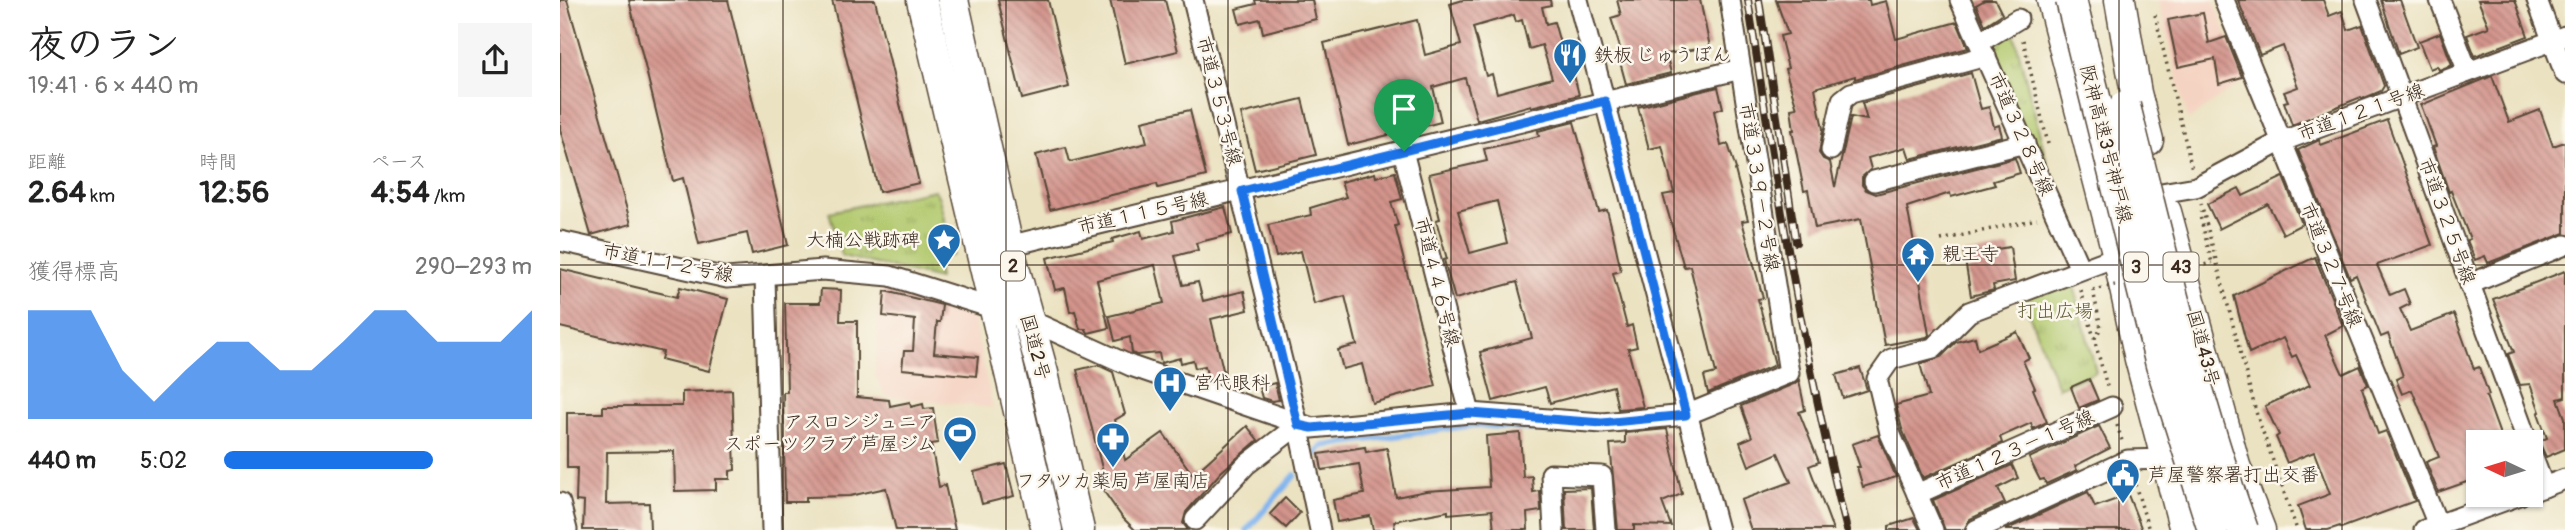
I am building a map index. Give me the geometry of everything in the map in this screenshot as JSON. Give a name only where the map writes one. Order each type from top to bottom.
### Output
[{"type":"highway","name":"国道2号","points":[[922,0],[1047,530]]},
{"type":"highway","name":"国道2号","points":[[953,0],[1008,246],[1043,373],[1079,530]]},
{"type":"highway","points":[[2052,0],[2185,530]]},
{"type":"highway","name":"阪神高速3号神戸線","points":[[2071,0],[2161,365],[2213,530]]},
{"type":"highway","name":"阪神高速3号神戸線","points":[[2102,0],[2125,106],[2187,355],[2243,530]]},
{"type":"highway","name":"国道43号","points":[[2120,0],[2136,93],[2161,193],[2235,466],[2260,530]]},
{"type":"street","name":"市道３５３号線","points":[[1193,0],[1242,191],[1298,425],[1320,530]]},
{"type":"street","points":[[1578,0],[1718,530]]},
{"type":"street","name":"市道３３９－２号線","points":[[1730,0],[1789,373]]},
{"type":"street","name":"市道３２８号線","points":[[1960,0],[2080,268]]},
{"type":"street","name":"市道３２７号線","points":[[2224,0],[2434,528]]},
{"type":"street","name":"市道３２５号線","points":[[2366,0],[2523,430]]},
{"type":"street","points":[[2441,0],[2468,72]]},
{"type":"street","points":[[2537,0],[2559,38],[2565,74]]},
{"type":"street","points":[[1831,150],[1842,100],[1851,93],[1983,49],[2018,19]]},
{"type":"street","name":"市道１２１号線","points":[[2161,193],[2196,187],[2280,142],[2559,38]]},
{"type":"street","name":"市道１１５号線","points":[[1008,246],[1741,69]]},
{"type":"street","points":[[1874,181],[2025,144]]},
{"type":"street","name":"市道４４６号線","points":[[1404,151],[1470,413]]},
{"type":"street","name":"市道１１２号線","points":[[560,241],[727,278],[823,270],[890,276],[1027,319],[1131,366],[1312,428],[1470,413],[1602,423],[1686,415],[1789,373]]},
{"type":"street","points":[[2470,284],[2565,245]]},
{"type":"street","points":[[1933,530],[1890,433],[1877,379],[1891,359],[1933,348],[1969,312],[2080,268],[2118,256]]},
{"type":"street","points":[[765,276],[772,530]]},
{"type":"street","name":"市道１２３－１号線","points":[[1917,494],[2112,407]]},
{"type":"street","points":[[1195,520],[1246,465],[1298,425]]},
{"type":"street","points":[[1976,530],[2128,460],[2166,459]]},
{"type":"street","points":[[1554,530],[1551,474],[1602,476],[1606,530]]},
{"type":"street","points":[[2543,487],[2565,479]]},
{"type":"street","points":[[560,503],[568,530]]},
{"type":"street","points":[[2434,528],[2486,508]]},
{"type":"path","points":[[2155,15],[2196,187],[2256,412],[2297,530]]},
{"type":"path","points":[[2018,19],[2049,151]]},
{"type":"path","points":[[2202,207],[2200,216],[2212,263]]},
{"type":"path","points":[[1941,240],[2056,215]]},
{"type":"path","points":[[2093,290],[2101,328],[2094,339]]},
{"type":"shaded area","points":[[2158,0],[2213,0],[2245,80],[2188,120]]},
{"type":"shaded area","points":[[880,286],[968,309],[973,319],[993,408],[886,396],[875,376]]},
{"type":"green space","points":[[2013,29],[2050,174],[2047,177],[1986,47]]},
{"type":"green space","points":[[935,190],[953,255],[941,258],[937,264],[939,279],[842,256],[829,212]]},
{"type":"green space","name":"打出広場","points":[[2072,278],[2096,372],[2058,388],[2022,296]]},
{"type":"building","points":[[560,0],[567,0],[631,224],[591,235],[560,129]]},
{"type":"building","points":[[629,0],[728,0],[788,245],[752,254],[747,233],[699,244],[683,178],[673,181]]},
{"type":"building","points":[[832,0],[875,0],[919,183],[879,192]]},
{"type":"building","points":[[998,0],[1048,0],[1069,87],[1022,99]]},
{"type":"building","points":[[1110,0],[1165,0],[1178,51],[1125,64]]},
{"type":"building","points":[[1255,0],[1312,0],[1316,19],[1263,33],[1260,19],[1240,24],[1236,9],[1256,4]]},
{"type":"building","points":[[1463,0],[1550,0],[1551,5],[1542,7],[1546,24],[1554,22],[1568,72],[1573,71],[1579,95],[1477,120],[1465,78],[1433,87],[1441,122],[1348,145],[1324,43],[1417,20],[1425,55],[1461,45],[1450,4]],"holes":[[[1514,15],[1516,22],[1522,20],[1529,49],[1542,45],[1552,78],[1497,93],[1492,74],[1486,76],[1473,27]]]},
{"type":"building","points":[[1617,0],[1700,0],[1710,47],[1666,54],[1671,73],[1626,84],[1620,62],[1624,61],[1611,18],[1621,15]]},
{"type":"building","points":[[1776,0],[1869,0],[1870,5],[1886,1],[1896,39],[1957,22],[1968,48],[1815,88],[1823,129],[1819,153],[1823,159],[1830,162],[1835,187],[1851,117],[1867,120],[1862,103],[1971,73],[1981,109],[1989,107],[1994,127],[1999,125],[2002,136],[1910,159],[1906,147],[1868,158],[1871,169],[1862,177],[1862,185],[1876,194],[2015,158],[2020,173],[1993,181],[1995,185],[1951,197],[1950,193],[1907,207],[1919,268],[1929,335],[1927,337],[1885,345],[1861,219],[1815,228],[1808,190],[1804,191],[1792,130],[1791,109],[1797,108],[1785,69],[1788,68],[1780,36],[1788,34]]},
{"type":"building","points":[[1985,0],[1995,0],[2002,14],[1985,25],[1976,5]]},
{"type":"building","points":[[2238,0],[2323,0],[2329,16],[2342,11],[2348,30],[2362,25],[2384,86],[2381,91],[2292,125],[2284,102],[2288,101],[2284,92],[2298,87],[2283,46],[2260,55]]},
{"type":"building","points":[[2381,0],[2400,0],[2417,47],[2399,54]]},
{"type":"building","points":[[2478,0],[2515,0],[2528,36],[2475,56],[2467,35],[2489,27]]},
{"type":"building","points":[[2203,13],[2209,43],[2226,37],[2242,77],[2219,84],[2215,59],[2178,67],[2168,20]]},
{"type":"building","points":[[2440,33],[2452,65],[2439,70],[2437,66],[2430,69],[2419,41]]},
{"type":"building","points":[[2492,76],[2509,122],[2540,110],[2553,146],[2565,142],[2565,233],[2488,263],[2485,256],[2475,260],[2467,240],[2470,239],[2433,147],[2436,146],[2421,105]]},
{"type":"building","points":[[1718,87],[1723,108],[1714,111],[1721,146],[1728,144],[1736,169],[1748,220],[1742,221],[1763,298],[1758,299],[1775,365],[1708,393],[1704,376],[1716,373],[1690,266],[1684,267],[1663,195],[1674,193],[1662,146],[1649,149],[1638,107]]},
{"type":"building","points":[[1302,99],[1316,155],[1255,170],[1241,114]]},
{"type":"building","points":[[1190,110],[1206,176],[1158,188],[1157,184],[1050,210],[1036,155],[1066,147],[1070,162],[1147,143],[1142,121]]},
{"type":"building","points":[[2387,120],[2432,245],[2377,265],[2390,295],[2404,289],[2410,304],[2400,309],[2410,331],[2454,314],[2474,369],[2479,367],[2498,430],[2466,430],[2466,482],[2438,492],[2426,462],[2439,457],[2412,390],[2402,394],[2396,379],[2403,376],[2388,334],[2381,337],[2356,275],[2350,278],[2298,150],[2319,140],[2321,145]]},
{"type":"building","points":[[1574,122],[1599,212],[1607,210],[1612,229],[1621,271],[1613,273],[1627,327],[1632,325],[1637,347],[1628,349],[1643,407],[1618,409],[1613,386],[1550,403],[1545,387],[1493,401],[1480,352],[1532,338],[1517,282],[1455,299],[1444,260],[1447,259],[1436,220],[1440,219],[1429,174],[1487,161],[1484,149],[1539,136],[1538,131]],"holes":[[[1497,201],[1507,243],[1470,253],[1458,211]]]},
{"type":"building","points":[[1395,172],[1402,199],[1391,202],[1398,225],[1395,226],[1436,386],[1372,403],[1362,364],[1343,369],[1338,350],[1357,345],[1345,296],[1314,304],[1301,251],[1276,257],[1268,225],[1311,215],[1310,208],[1346,197],[1341,182],[1375,173],[1376,177]]},
{"type":"building","points":[[2283,177],[2302,224],[2283,234],[2268,204],[2219,229],[2207,204],[2239,188],[2243,196]]},
{"type":"building","points":[[1225,207],[1232,234],[1196,243],[1198,250],[1175,256],[1183,285],[1198,282],[1203,301],[1244,291],[1248,310],[1211,319],[1225,378],[1212,381],[1208,379],[1205,366],[1195,368],[1193,360],[1181,363],[1180,358],[1161,363],[1159,353],[1136,355],[1132,353],[1130,337],[1115,341],[1109,316],[1164,303],[1155,265],[1097,280],[1109,328],[1088,333],[1086,329],[1080,329],[1075,311],[1070,312],[1065,288],[1055,290],[1047,258],[1113,242],[1112,239],[1141,231],[1143,239],[1174,231],[1172,221]]},
{"type":"building","points":[[2010,247],[2015,281],[1993,285],[1994,290],[1971,296],[1964,254]]},
{"type":"building","points":[[2315,257],[2343,326],[2325,335],[2343,374],[2360,366],[2368,385],[2362,388],[2378,434],[2386,431],[2415,501],[2341,528],[2340,526],[2328,530],[2306,530],[2298,506],[2330,494],[2314,452],[2287,463],[2276,437],[2279,435],[2265,406],[2310,385],[2296,355],[2292,357],[2283,338],[2249,353],[2234,296]]},
{"type":"building","points":[[560,269],[677,297],[680,287],[728,299],[709,371],[661,359],[663,352],[560,327]]},
{"type":"building","points":[[2565,271],[2565,397],[2558,399],[2565,418],[2565,449],[2546,457],[2543,440],[2547,438],[2538,413],[2540,412],[2530,384],[2520,385],[2508,354],[2514,352],[2493,299]]},
{"type":"building","points":[[821,289],[841,290],[840,321],[857,321],[857,397],[889,400],[890,406],[910,402],[911,407],[923,404],[924,409],[933,408],[938,443],[931,444],[939,487],[945,485],[955,530],[896,530],[886,488],[850,496],[806,497],[806,502],[785,502],[785,303],[820,303]]},
{"type":"building","points":[[885,291],[942,305],[940,322],[937,322],[934,353],[978,357],[976,376],[902,369],[904,351],[913,351],[915,320],[883,316]]},
{"type":"building","points":[[2017,332],[2029,358],[2023,361],[2047,422],[2033,429],[2031,423],[2000,437],[2002,443],[1923,478],[1902,429],[1896,405],[1929,396],[1920,364],[1941,357],[1956,342],[1975,337],[1978,349]]},
{"type":"building","points":[[1098,365],[1113,372],[1125,414],[1115,420],[1125,460],[1163,433],[1193,475],[1247,426],[1258,440],[1221,472],[1186,512],[1183,523],[1188,530],[1135,530],[1103,490],[1108,487],[1101,478],[1104,476],[1077,370]]},
{"type":"building","points":[[1860,368],[1867,390],[1843,398],[1836,375]]},
{"type":"building","points":[[2089,379],[2098,400],[2079,408],[2071,387]]},
{"type":"building","points":[[1799,380],[1805,410],[1799,412],[1819,462],[1809,466],[1833,530],[1751,530],[1741,500],[1791,482],[1778,453],[1749,466],[1740,442],[1752,437],[1741,406]]},
{"type":"building","points":[[1275,383],[1279,400],[1262,398],[1259,387]]},
{"type":"building","points":[[732,390],[735,470],[730,471],[730,479],[716,479],[716,490],[675,491],[674,451],[607,452],[606,504],[649,503],[650,530],[583,530],[584,502],[576,501],[577,468],[567,468],[567,413],[603,413],[603,406],[682,406],[682,392]]},
{"type":"building","points":[[2099,426],[2110,448],[2075,466],[2077,470],[2046,484],[2044,479],[2040,480],[2029,458]]},
{"type":"building","points":[[1667,429],[1682,494],[1662,502],[1671,526],[1634,525],[1634,530],[1618,530],[1610,444],[1625,443],[1625,433]]},
{"type":"building","points":[[1520,433],[1523,477],[1532,476],[1533,492],[1540,491],[1541,511],[1527,513],[1528,530],[1494,530],[1492,510],[1448,514],[1448,511],[1394,521],[1395,530],[1373,530],[1370,516],[1337,522],[1333,500],[1364,494],[1359,464],[1322,470],[1319,454],[1365,447],[1366,452],[1387,448],[1396,497],[1426,491],[1489,487],[1486,436]]},
{"type":"building","points":[[1878,435],[1896,477],[1863,487],[1852,444]]},
{"type":"building","points":[[1006,464],[1014,496],[982,504],[974,472]]},
{"type":"building","points":[[2012,465],[2018,478],[1998,488],[2005,503],[1970,519],[1964,530],[1945,530],[1933,500]]},
{"type":"building","points":[[1591,488],[1594,530],[1566,530],[1564,489]]},
{"type":"building","points":[[2088,492],[2095,507],[2128,495],[2142,530],[2005,530]]},
{"type":"building","points":[[1285,498],[1300,513],[1286,528],[1270,514]]},
{"type":"building","points":[[1914,518],[1920,530],[1889,530],[1889,526]]},
{"type":"waterway","points":[[1314,455],[1323,446],[1474,425],[1557,431]]},
{"type":"waterway","points":[[1247,530],[1295,475]]},
{"type":"railway","points":[[1748,0],[1803,332],[1847,530]]},
{"type":"railway","points":[[1759,0],[1796,242]]},
{"type":"place","name":"鉄板 じゅうぼん","points":[[1570,85]]},
{"type":"place","name":"大楠公戦跡碑","points":[[944,270]]},
{"type":"place","name":"親王寺","points":[[1918,284]]},
{"type":"place","name":"宮代眼科","points":[[1170,413]]},
{"type":"place","name":"アスロンジュニア スポーツクラブ 芦屋ジム","points":[[960,463]]},
{"type":"place","name":"フタツカ薬局 芦屋南店","points":[[1113,469]]},
{"type":"place","name":"芦屋警察署打出交番","points":[[2123,505]]},
{"type":"route","points":[[1605,101],[1686,415],[1602,423],[1470,413],[1312,428],[1298,425],[1242,191],[1404,151],[1605,101]]}]
